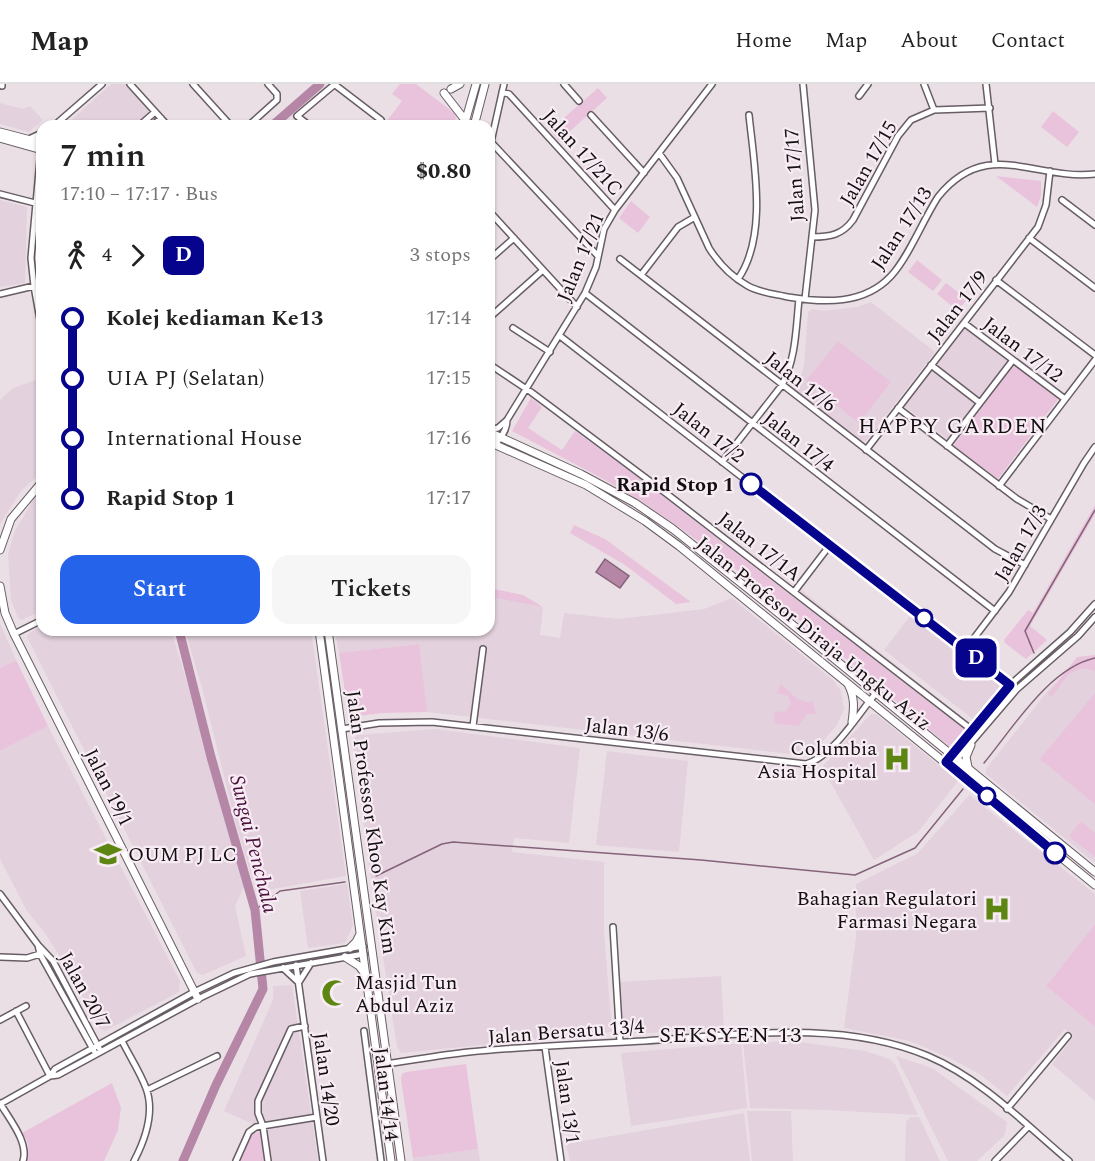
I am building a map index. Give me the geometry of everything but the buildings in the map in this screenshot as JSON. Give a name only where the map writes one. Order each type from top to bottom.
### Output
[{"type":"main road","points":[[460,84],[448,91],[463,120]]},
{"type":"main road","points":[[466,120],[476,84]]},
{"type":"main road","points":[[476,120],[485,84]]},
{"type":"main road","points":[[0,132],[28,139],[36,144]]},
{"type":"main road","points":[[0,138],[36,146]]},
{"type":"main road","name":"Jalan Profesor Diraja Ungku Aziz","points":[[495,434],[581,474],[635,503],[698,549],[1095,872]]},
{"type":"main road","name":"Jalan Profesor Diraja Ungku Aziz","points":[[495,445],[578,481],[645,521],[729,585],[1095,885]]},
{"type":"main road","points":[[0,550],[11,519],[36,489]]},
{"type":"main road","name":"Jalan 19/1","points":[[0,586],[5,613],[14,634],[198,999]]},
{"type":"main road","name":"Jalan Professor Khoo Kay Kim","points":[[320,636],[391,1161]]},
{"type":"main road","name":"Jalan Professor Khoo Kay Kim","points":[[329,636],[401,1161]]},
{"type":"main road","points":[[846,681],[853,696],[852,722]]},
{"type":"main road","points":[[971,745],[966,757],[967,765],[972,772]]},
{"type":"main road","points":[[370,925],[364,950],[372,957],[377,979]]},
{"type":"main road","points":[[350,948],[361,932]]},
{"type":"main road","points":[[345,957],[359,966],[367,976]]},
{"type":"street","points":[[61,120],[102,84]]},
{"type":"street","points":[[130,84],[161,118],[159,120]]},
{"type":"street","points":[[193,84],[226,120]]},
{"type":"street","points":[[254,120],[278,97],[268,84]]},
{"type":"street","points":[[302,120],[297,116],[334,84],[381,120]]},
{"type":"street","points":[[495,124],[504,84]]},
{"type":"street","points":[[564,84],[579,101]]},
{"type":"street","name":"Jalan 17/21","points":[[495,429],[507,420],[585,294],[598,256],[604,229],[615,210],[712,84]]},
{"type":"street","name":"Jalan 17/17","points":[[722,462],[789,373],[815,210],[803,84]]},
{"type":"street","points":[[859,96],[868,84]]},
{"type":"street","points":[[924,84],[934,110]]},
{"type":"street","points":[[986,84],[995,164]]},
{"type":"street","name":"Jalan 17/21C","points":[[502,92],[509,94],[615,210]]},
{"type":"street","name":"Jalan 17/15","points":[[812,237],[827,237],[846,229],[904,126],[911,120],[934,110],[990,108]]},
{"type":"street","points":[[146,120],[155,112]]},
{"type":"street","points":[[591,115],[644,173]]},
{"type":"street","points":[[738,279],[748,262],[756,220],[755,173],[749,115]]},
{"type":"street","points":[[28,139],[36,136]]},
{"type":"street","points":[[495,146],[598,256]]},
{"type":"street","name":"Jalan 17/13","points":[[659,153],[677,178],[716,259],[738,279],[761,291],[829,302],[859,297],[875,289],[896,270],[928,212],[945,188],[963,174],[995,164],[1018,165],[1069,175],[1095,174]]},
{"type":"street","name":"Jalan 17/9","points":[[866,450],[1029,238],[1042,217],[1050,171]]},
{"type":"street","points":[[0,194],[35,203]]},
{"type":"street","points":[[36,196],[31,258],[36,296]]},
{"type":"street","points":[[1062,200],[1095,225]]},
{"type":"street","points":[[495,217],[577,307]]},
{"type":"street","points":[[641,275],[678,227],[695,217]]},
{"type":"street","points":[[495,255],[514,238]]},
{"type":"street","points":[[1029,238],[1095,288]]},
{"type":"street","name":"Jalan 17/6","points":[[620,259],[995,549],[1025,565]]},
{"type":"street","points":[[495,313],[543,270]]},
{"type":"street","points":[[996,280],[1095,355],[1065,399],[999,486]]},
{"type":"street","points":[[0,294],[34,286]]},
{"type":"street","name":"Jalan 17/4","points":[[585,294],[995,611]]},
{"type":"street","name":"Jalan 17/12","points":[[964,323],[1065,399]]},
{"type":"street","points":[[513,328],[550,352]]},
{"type":"street","name":"Jalan 17/2","points":[[560,336],[1010,685]]},
{"type":"street","points":[[947,446],[1013,360]]},
{"type":"street","points":[[931,365],[980,404]]},
{"type":"street","name":"Jalan 17/1A","points":[[495,368],[526,389],[794,592],[972,730]]},
{"type":"street","points":[[898,408],[999,486],[1024,504],[1051,519]]},
{"type":"street","name":"Jalan 17/21","points":[[501,438],[507,426],[507,420]]},
{"type":"street","points":[[495,441],[501,438]]},
{"type":"street","name":"Jalan 17/3","points":[[965,650],[995,611],[1025,565],[1095,447]]},
{"type":"street","points":[[794,592],[830,545]]},
{"type":"street","points":[[949,764],[972,730],[1010,685],[1070,632],[1095,605]]},
{"type":"street","points":[[954,757],[971,745],[1017,689],[1078,636],[1095,617]]},
{"type":"street","points":[[14,634],[36,623]]},
{"type":"street","points":[[473,726],[483,649]]},
{"type":"street","name":"Jalan 13/6","points":[[342,729],[408,721],[473,726],[806,764],[821,757],[876,693]]},
{"type":"street","name":"Jalan 20/7","points":[[0,894],[3,901],[60,972],[99,1054]]},
{"type":"street","points":[[613,927],[620,1042]]},
{"type":"street","name":"Jalan 20/7","points":[[38,945],[40,954],[88,1031]]},
{"type":"street","points":[[50,1076],[55,1069],[95,1046],[194,992],[249,967],[350,948],[364,950]]},
{"type":"street","points":[[23,1161],[25,1153],[22,1144],[0,1104],[50,1076],[58,1075],[99,1054],[198,999],[250,975],[345,957],[364,950]]},
{"type":"street","points":[[0,957],[27,958],[40,954]]},
{"type":"street","points":[[296,965],[305,956]]},
{"type":"street","points":[[284,960],[296,965]]},
{"type":"street","points":[[298,983],[311,963]]},
{"type":"street","name":"Jalan 14/20","points":[[296,965],[323,1161]]},
{"type":"street","points":[[283,968],[294,976],[298,983]]},
{"type":"street","points":[[0,1020],[26,1006]]},
{"type":"street","points":[[16,1011],[50,1076]]},
{"type":"street","points":[[268,1161],[263,1126],[258,1113],[258,1101],[291,1029],[304,1026]]},
{"type":"street","points":[[78,1056],[85,1047],[88,1031],[100,1038],[109,1039]]},
{"type":"street","name":"Jalan 14/14","points":[[364,1031],[381,1161]]},
{"type":"street","name":"Jalan Bersatu 13/4","points":[[379,1065],[470,1052],[620,1042],[786,1034],[845,1036],[886,1042],[945,1064],[977,1084],[1069,1161]]},
{"type":"street","points":[[1007,1109],[1068,1036]]},
{"type":"street","points":[[122,1041],[147,1090],[149,1106],[146,1135],[134,1161]]},
{"type":"street","name":"Jalan 13/1","points":[[545,1047],[561,1161]]},
{"type":"street","points":[[147,1090],[217,1056]]},
{"type":"street","points":[[236,1161],[249,1132],[256,1127],[317,1117]]},
{"type":"street","points":[[995,1161],[1028,1127]]},
{"type":"shaded area","points":[[111,84],[126,84],[152,112],[143,120],[72,120]]},
{"type":"shaded area","points":[[400,84],[416,84],[453,112],[455,120],[388,120],[402,101],[392,94]]},
{"type":"shaded area","points":[[598,88],[607,98],[559,141],[550,130]]},
{"type":"shaded area","points":[[0,103],[23,109],[30,106],[43,120],[36,120],[36,126],[29,132],[0,124]]},
{"type":"shaded area","points":[[1053,111],[1079,132],[1067,147],[1041,127]]},
{"type":"shaded area","points":[[996,176],[1041,181],[1041,195],[1037,207]]},
{"type":"shaded area","points":[[0,200],[27,207],[25,283],[0,287]]},
{"type":"shaded area","points":[[631,201],[650,217],[638,233],[619,218]]},
{"type":"shaded area","points":[[917,260],[942,280],[933,291],[908,272]]},
{"type":"shaded area","points":[[946,283],[967,299],[958,311],[937,294]]},
{"type":"shaded area","points":[[871,302],[935,352],[866,441],[860,440],[793,388],[801,377],[804,365],[808,312],[812,309],[824,311],[857,307]]},
{"type":"shaded area","points":[[963,327],[1009,362],[980,399],[935,364]]},
{"type":"shaded area","points":[[838,341],[891,382],[859,423],[806,381]]},
{"type":"shaded area","points":[[1014,364],[1059,398],[998,479],[953,446]]},
{"type":"shaded area","points":[[932,369],[976,403],[947,439],[904,406]]},
{"type":"shaded area","points":[[36,380],[36,477],[21,491],[0,524],[0,400],[13,388]]},
{"type":"shaded area","points":[[531,398],[542,407],[528,428],[562,450],[575,431],[639,478],[964,729],[953,746],[950,747],[760,588],[681,529],[609,482],[512,431]]},
{"type":"shaded area","points":[[35,497],[36,613],[22,620],[18,618],[11,600],[8,554],[15,531]]},
{"type":"shaded area","points":[[1095,505],[1095,514],[1030,626],[1047,640],[1026,659],[1004,640],[1028,610],[1033,613]]},
{"type":"shaded area","points":[[574,525],[605,539],[691,602],[676,604],[625,565],[570,533]]},
{"type":"shaded area","points":[[605,559],[629,576],[620,588],[596,572]]},
{"type":"shaded area","points":[[495,589],[523,595],[543,607],[495,598]]},
{"type":"shaded area","points":[[801,590],[961,716],[956,722],[796,597]]},
{"type":"shaded area","points":[[495,598],[543,607],[540,635],[560,638],[564,613],[618,619],[704,609],[732,598],[833,680],[841,691],[844,709],[837,725],[817,748],[802,755],[791,754],[427,712],[418,644],[339,653],[336,636],[495,636]]},
{"type":"shaded area","points":[[910,616],[1001,686],[974,720],[884,650]]},
{"type":"shaded area","points":[[0,623],[16,660],[0,668]]},
{"type":"shaded area","points":[[36,629],[36,636],[173,636],[244,887],[235,906],[246,956],[203,975],[197,973],[27,637]]},
{"type":"shaded area","points":[[187,636],[312,636],[346,876],[256,892],[236,824]]},
{"type":"shaded area","points":[[419,644],[427,712],[383,713],[349,717],[339,653]]},
{"type":"shaded area","points":[[1095,655],[1095,671],[1082,668],[1069,674],[1053,695],[1048,694],[1077,657]]},
{"type":"shaded area","points":[[16,660],[48,726],[0,751],[0,668]]},
{"type":"shaded area","points":[[1095,662],[1095,863],[986,774],[986,769],[1051,687],[1069,672]]},
{"type":"shaded area","points":[[781,684],[800,700],[813,701],[816,714],[807,714],[798,726],[774,723],[775,712],[786,711],[791,704],[788,696],[777,693]]},
{"type":"shaded area","points":[[1095,693],[1095,804],[1040,759]]},
{"type":"shaded area","points":[[871,714],[876,714],[958,781],[918,832],[874,860],[822,767]]},
{"type":"shaded area","points":[[48,726],[180,981],[179,992],[105,1031],[100,1029],[66,966],[45,933],[27,911],[0,859],[0,751]]},
{"type":"shaded area","points":[[435,729],[580,748],[569,843],[514,838],[512,852],[604,862],[604,933],[612,1032],[401,1053],[397,1047],[369,867],[353,740],[357,735]]},
{"type":"shaded area","points":[[607,751],[688,761],[679,852],[596,845]]},
{"type":"shaded area","points":[[969,795],[1095,894],[1095,924],[1046,986],[1095,1027],[1095,1101],[1052,1064],[1074,1036],[1065,1029],[1007,1096],[981,1075],[952,1059],[910,1041],[844,1028],[856,937],[856,884],[918,853]]},
{"type":"shaded area","points":[[1081,821],[1095,833],[1095,857],[1069,836]]},
{"type":"shaded area","points":[[347,884],[353,925],[345,943],[308,948],[300,891]]},
{"type":"shaded area","points":[[1095,924],[1095,1027],[1046,986]]},
{"type":"shaded area","points":[[721,976],[724,1029],[628,1034],[623,1030],[620,982]]},
{"type":"shaded area","points":[[292,985],[318,1161],[271,1161],[266,1130],[224,1111],[273,1000],[273,986]]},
{"type":"shaded area","points":[[793,1041],[865,1051],[890,1059],[895,1064],[918,1115],[750,1108],[743,1043]]},
{"type":"shaded area","points":[[741,1043],[747,1108],[631,1126],[621,1053]]},
{"type":"shaded area","points":[[896,1056],[932,1068],[1007,1122],[1005,1135],[977,1161],[948,1161]]},
{"type":"shaded area","points":[[466,1064],[478,1149],[413,1158],[402,1074]]},
{"type":"shaded area","points":[[112,1083],[121,1108],[118,1130],[104,1161],[24,1161],[28,1147],[27,1140],[22,1133]]},
{"type":"shaded area","points":[[747,1111],[791,1111],[793,1161],[752,1161]]},
{"type":"shaded area","points":[[744,1113],[750,1161],[570,1161],[566,1144]]},
{"type":"shaded area","points":[[910,1117],[919,1117],[940,1161],[905,1161],[906,1122]]},
{"type":"shaded area","points":[[261,1131],[266,1161],[239,1161],[250,1135]]},
{"type":"shaded area","points":[[478,1149],[480,1161],[413,1161],[413,1158]]},
{"type":"waterway","name":"Sungai Penchala","points":[[279,120],[320,84]]},
{"type":"waterway","points":[[1034,653],[1025,631],[1095,510]]},
{"type":"waterway","name":"Sungai Penchala","points":[[181,636],[211,757],[255,910],[263,989],[216,1085],[183,1161]]},
{"type":"waterway","points":[[984,763],[1047,686],[1078,664],[1095,658]]},
{"type":"waterway","points":[[376,876],[442,844],[453,842],[701,860],[855,875],[915,848],[963,789]]},
{"type":"waterway","points":[[255,910],[280,891],[345,882]]},
{"type":"bus line","name":"D","points":[[751,484],[1010,685],[946,762],[1055,853]]},
{"type":"place","name":"Rapid Stop 1","points":[[751,484]]},
{"type":"place","name":"Columbia Asia Hospital","points":[[897,759]]},
{"type":"place","name":"OUM PJ LC","points":[[108,854]]},
{"type":"place","name":"Bahagian Regulatori Farmasi Negara","points":[[997,909]]},
{"type":"place","name":"Masjid Tun Abdul Aziz","points":[[335,993]]},
{"type":"district","name":"HAPPY GARDEN","points":[[953,426]]},
{"type":"district","name":"SEKSYEN 13","points":[[731,1034]]}]
